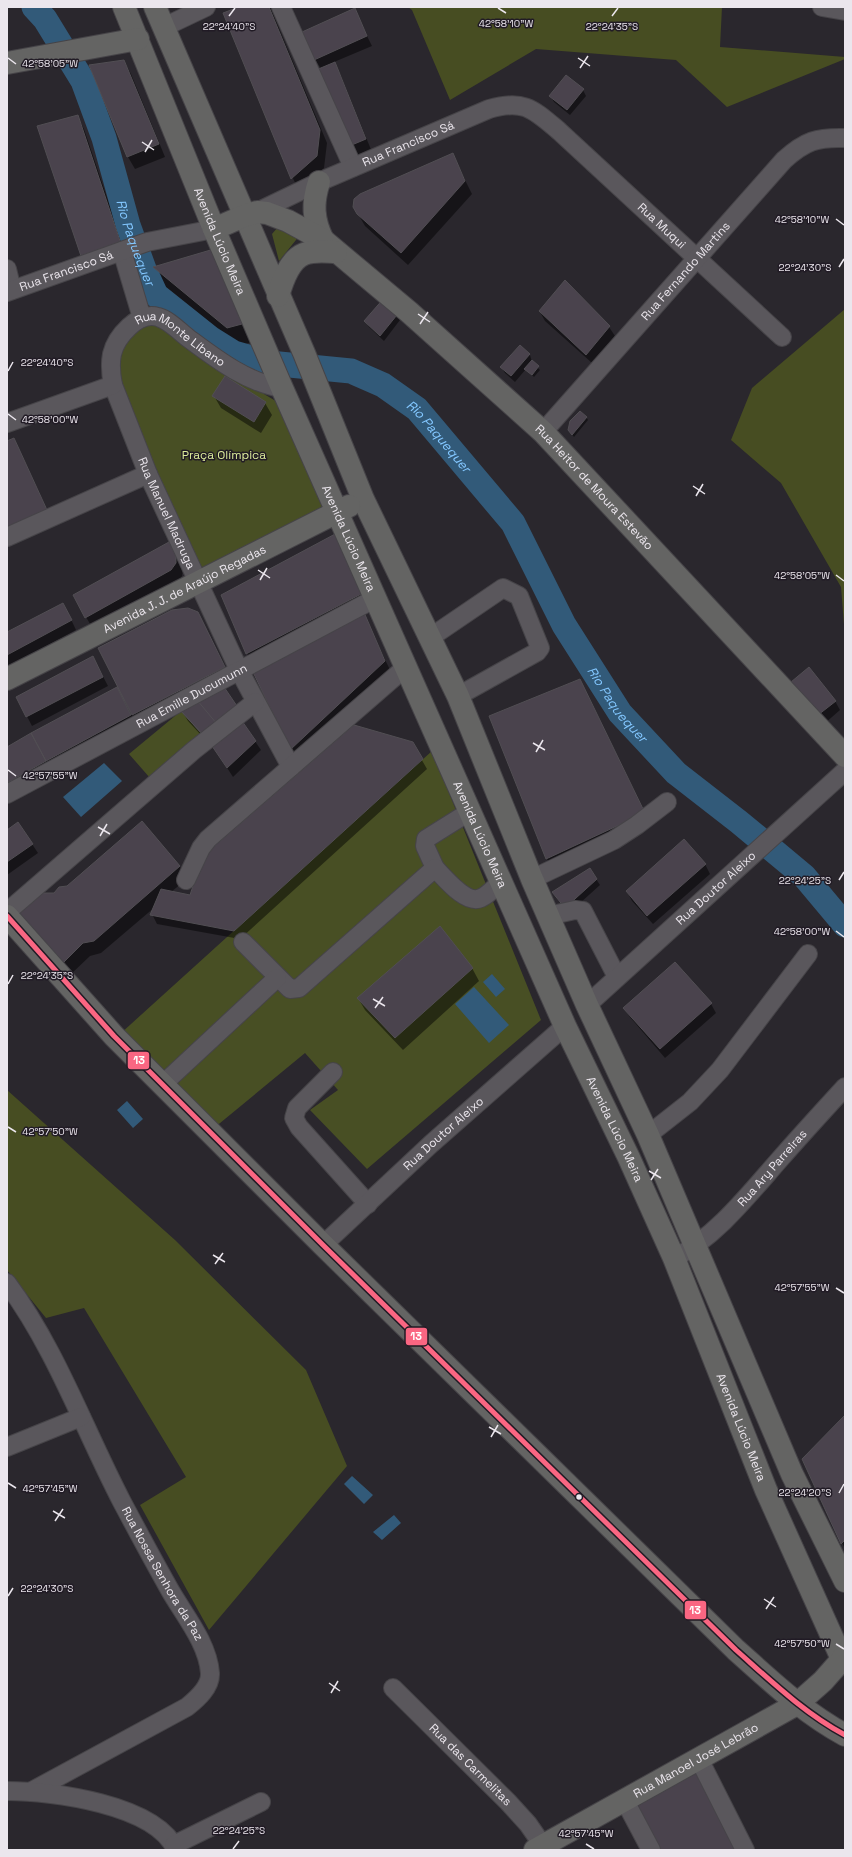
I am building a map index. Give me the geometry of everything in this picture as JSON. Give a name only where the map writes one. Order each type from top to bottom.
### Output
[{"type":"main road","name":"Avenida Lúcio Meira","points":[[124,7],[214,229],[279,382],[565,1026],[629,1158],[674,1258],[766,1490],[844,1657]]},
{"type":"main road","points":[[155,7],[250,214],[278,296],[304,353],[363,499],[431,637],[458,696],[532,879],[587,1005],[648,1135],[792,1474],[845,1581]]},
{"type":"main road","points":[[7,63],[138,39]]},
{"type":"main road","points":[[278,296],[287,274],[297,259],[310,252],[330,246],[316,225],[314,214],[314,202],[319,182]]},
{"type":"main road","name":"Rua Francisco Sá","points":[[214,229],[250,214]]},
{"type":"main road","name":"Rua Heitor de Moura Estevão","points":[[250,214],[277,216],[330,246],[409,312],[543,432],[845,756]]},
{"type":"main road","name":"Avenida J. J. de Araújo Regadas","points":[[7,679],[197,581],[363,499]]},
{"type":"main road","points":[[7,916],[114,1036],[323,1244],[731,1644],[797,1704],[827,1726],[845,1736]]},
{"type":"main road","points":[[766,1490],[792,1474]]},
{"type":"main road","name":"Rua Manoel José Lebrão","points":[[541,1849],[625,1800],[797,1704],[823,1681],[844,1657]]},
{"type":"street","points":[[164,27],[206,7]]},
{"type":"street","points":[[280,7],[354,167]]},
{"type":"street","points":[[822,7],[845,11]]},
{"type":"street","name":"Rua Francisco Sá","points":[[250,214],[319,182],[488,109],[506,104],[531,109],[559,131]]},
{"type":"street","name":"Rua Muqui","points":[[559,131],[782,337]]},
{"type":"street","name":"Rua Fernando Martins","points":[[543,432],[784,160],[799,147],[811,141],[826,138],[845,138]]},
{"type":"street","name":"Rua Francisco Sá","points":[[10,291],[147,242],[214,229]]},
{"type":"street","points":[[124,250],[142,318]]},
{"type":"street","points":[[7,269],[10,291]]},
{"type":"street","name":"Rua Monte Líbano","points":[[113,385],[111,370],[112,354],[118,340],[128,328],[142,318],[153,316],[159,317],[227,365],[255,380],[279,382]]},
{"type":"street","points":[[7,422],[113,385]]},
{"type":"street","name":"Rua Manuel Madruga","points":[[113,385],[148,474],[197,581],[255,702],[291,767]]},
{"type":"street","points":[[7,537],[148,474]]},
{"type":"street","points":[[431,637],[503,588],[519,596],[540,648],[537,652],[458,696]]},
{"type":"street","name":"Rua Emille Ducumunn","points":[[7,794],[376,598]]},
{"type":"street","points":[[186,880],[201,848],[208,839],[406,667]]},
{"type":"street","points":[[7,912],[194,750],[255,702]]},
{"type":"street","name":"Rua Doutor Aleixo","points":[[587,1005],[845,771]]},
{"type":"street","points":[[532,879],[614,840],[637,825],[667,802]]},
{"type":"street","points":[[469,812],[426,839],[425,846],[435,868],[466,898],[473,900],[480,898],[501,882]]},
{"type":"street","points":[[243,942],[277,978],[290,989],[299,988],[435,868]]},
{"type":"street","points":[[548,916],[575,910],[583,910],[617,977]]},
{"type":"street","points":[[648,1135],[690,1102],[720,1070],[808,954]]},
{"type":"street","points":[[163,1084],[277,978]]},
{"type":"street","name":"Rua Doutor Aleixo","points":[[323,1244],[368,1204],[431,1144],[565,1026]]},
{"type":"street","points":[[333,1072],[297,1108],[294,1118],[299,1127],[368,1204]]},
{"type":"street","name":"Rua Ary Parreiras","points":[[674,1258],[695,1246],[707,1236],[751,1192],[845,1087]]},
{"type":"street","name":"Rua Nossa Senhora da Paz","points":[[7,1283],[21,1302],[42,1337],[122,1501],[203,1647],[210,1675],[202,1693],[187,1707],[32,1791]]},
{"type":"street","points":[[7,1447],[81,1417]]},
{"type":"street","name":"Rua das Carmelitas","points":[[393,1688],[508,1802],[541,1849]]},
{"type":"street","points":[[699,1759],[745,1850]]},
{"type":"street","points":[[7,1791],[32,1791],[72,1796],[105,1805],[138,1817],[167,1836],[175,1847],[261,1802]]},
{"type":"street","points":[[625,1800],[651,1850]]},
{"type":"green space","points":[[408,7],[722,7],[720,47],[845,57],[845,59],[727,107],[676,60],[536,49],[450,100],[412,10]]},
{"type":"green space","points":[[278,227],[300,235],[279,261],[272,234]]},
{"type":"green space","points":[[845,309],[845,637],[841,587],[781,483],[731,440],[752,388]]},
{"type":"green space","name":"Praça Olímpica","points":[[163,321],[237,378],[279,403],[330,510],[203,572],[115,383],[118,346],[129,331]]},
{"type":"green space","points":[[181,711],[202,734],[150,778],[129,754]]},
{"type":"green space","points":[[432,751],[541,1020],[367,1169],[310,1110],[338,1090],[305,1053],[214,1128],[120,1034]]},
{"type":"green space","points":[[7,1090],[175,1240],[306,1370],[347,1466],[209,1630],[140,1505],[186,1477],[84,1308],[46,1318],[7,1270]]},
{"type":"water","points":[[23,7],[39,7],[60,34],[47,35]]},
{"type":"water","points":[[104,763],[122,781],[81,817],[63,797]]},
{"type":"water","points":[[492,974],[505,989],[496,997],[483,982]]},
{"type":"water","points":[[474,987],[509,1025],[489,1043],[455,1004]]},
{"type":"water","points":[[127,1101],[143,1119],[133,1128],[117,1110]]},
{"type":"water","points":[[352,1476],[373,1495],[364,1504],[344,1484]]},
{"type":"water","points":[[394,1515],[401,1523],[382,1540],[373,1532]]},
{"type":"building","points":[[239,7],[269,7],[320,130],[317,156],[291,179],[223,13]]},
{"type":"building","points":[[355,8],[367,36],[314,60],[302,32]]},
{"type":"building","points":[[124,60],[159,144],[127,157],[89,65]]},
{"type":"building","points":[[335,62],[366,139],[347,147],[316,70]]},
{"type":"building","points":[[566,75],[584,89],[567,110],[549,96]]},
{"type":"building","points":[[78,115],[121,244],[82,259],[37,126]]},
{"type":"building","points":[[453,153],[465,181],[401,253],[357,214],[353,207],[354,199],[360,194]]},
{"type":"building","points":[[214,249],[242,324],[227,328],[153,267]]},
{"type":"building","points":[[565,280],[610,326],[586,355],[539,311]]},
{"type":"building","points":[[385,297],[401,310],[380,336],[364,321]]},
{"type":"building","points":[[520,345],[530,354],[511,376],[500,367]]},
{"type":"building","points":[[532,360],[539,366],[532,375],[524,369]]},
{"type":"building","points":[[225,376],[266,402],[254,422],[212,396]]},
{"type":"building","points":[[580,411],[587,417],[572,435],[568,430],[570,421]]},
{"type":"building","points":[[14,438],[47,510],[7,528],[7,441]]},
{"type":"building","points":[[337,533],[365,592],[246,654],[221,595]]},
{"type":"building","points":[[169,542],[176,556],[176,563],[171,570],[85,618],[73,595]]},
{"type":"building","points":[[63,603],[72,620],[7,655],[7,632]]},
{"type":"building","points":[[188,608],[198,612],[225,667],[132,715],[98,648],[172,610]]},
{"type":"building","points":[[363,610],[385,661],[290,750],[253,672]]},
{"type":"building","points":[[93,656],[103,677],[26,717],[16,697]]},
{"type":"building","points":[[809,667],[836,701],[818,715],[791,682]]},
{"type":"building","points":[[580,679],[645,813],[546,859],[489,716]]},
{"type":"building","points":[[222,684],[239,709],[206,738],[181,711]]},
{"type":"building","points":[[117,687],[131,715],[46,761],[31,733]]},
{"type":"building","points":[[197,700],[217,724],[202,734],[181,711]]},
{"type":"building","points":[[242,721],[256,741],[227,768],[212,746]]},
{"type":"building","points":[[354,725],[413,742],[423,759],[234,931],[150,915],[161,889],[190,895],[203,856]]},
{"type":"building","points":[[31,733],[46,761],[7,783],[7,747]]},
{"type":"building","points":[[142,821],[180,866],[94,941],[83,943],[61,965],[15,917],[39,893],[54,893],[59,887],[67,886]]},
{"type":"building","points":[[18,822],[33,844],[7,862],[7,830]]},
{"type":"building","points":[[684,839],[706,864],[647,916],[626,891]]},
{"type":"building","points":[[590,868],[597,879],[565,908],[552,892]]},
{"type":"building","points":[[440,926],[473,968],[395,1038],[357,998]]},
{"type":"building","points":[[675,962],[712,1003],[660,1049],[623,1008]]},
{"type":"building","points":[[845,1415],[845,1540],[841,1544],[802,1459]]},
{"type":"building","points":[[698,1765],[737,1850],[659,1850],[631,1803]]},
{"type":"waterway","name":"Rio Paquequer","points":[[34,7],[45,19],[83,81],[104,138],[128,225],[144,269],[156,295],[210,338],[234,353],[269,363],[351,371],[383,385],[417,409],[513,523],[564,625],[620,713],[676,773],[739,822],[804,876],[845,925]]},
{"type":"transit line","name":"13","points":[[7,916],[114,1036],[323,1245],[736,1650],[802,1707],[845,1735]]}]
